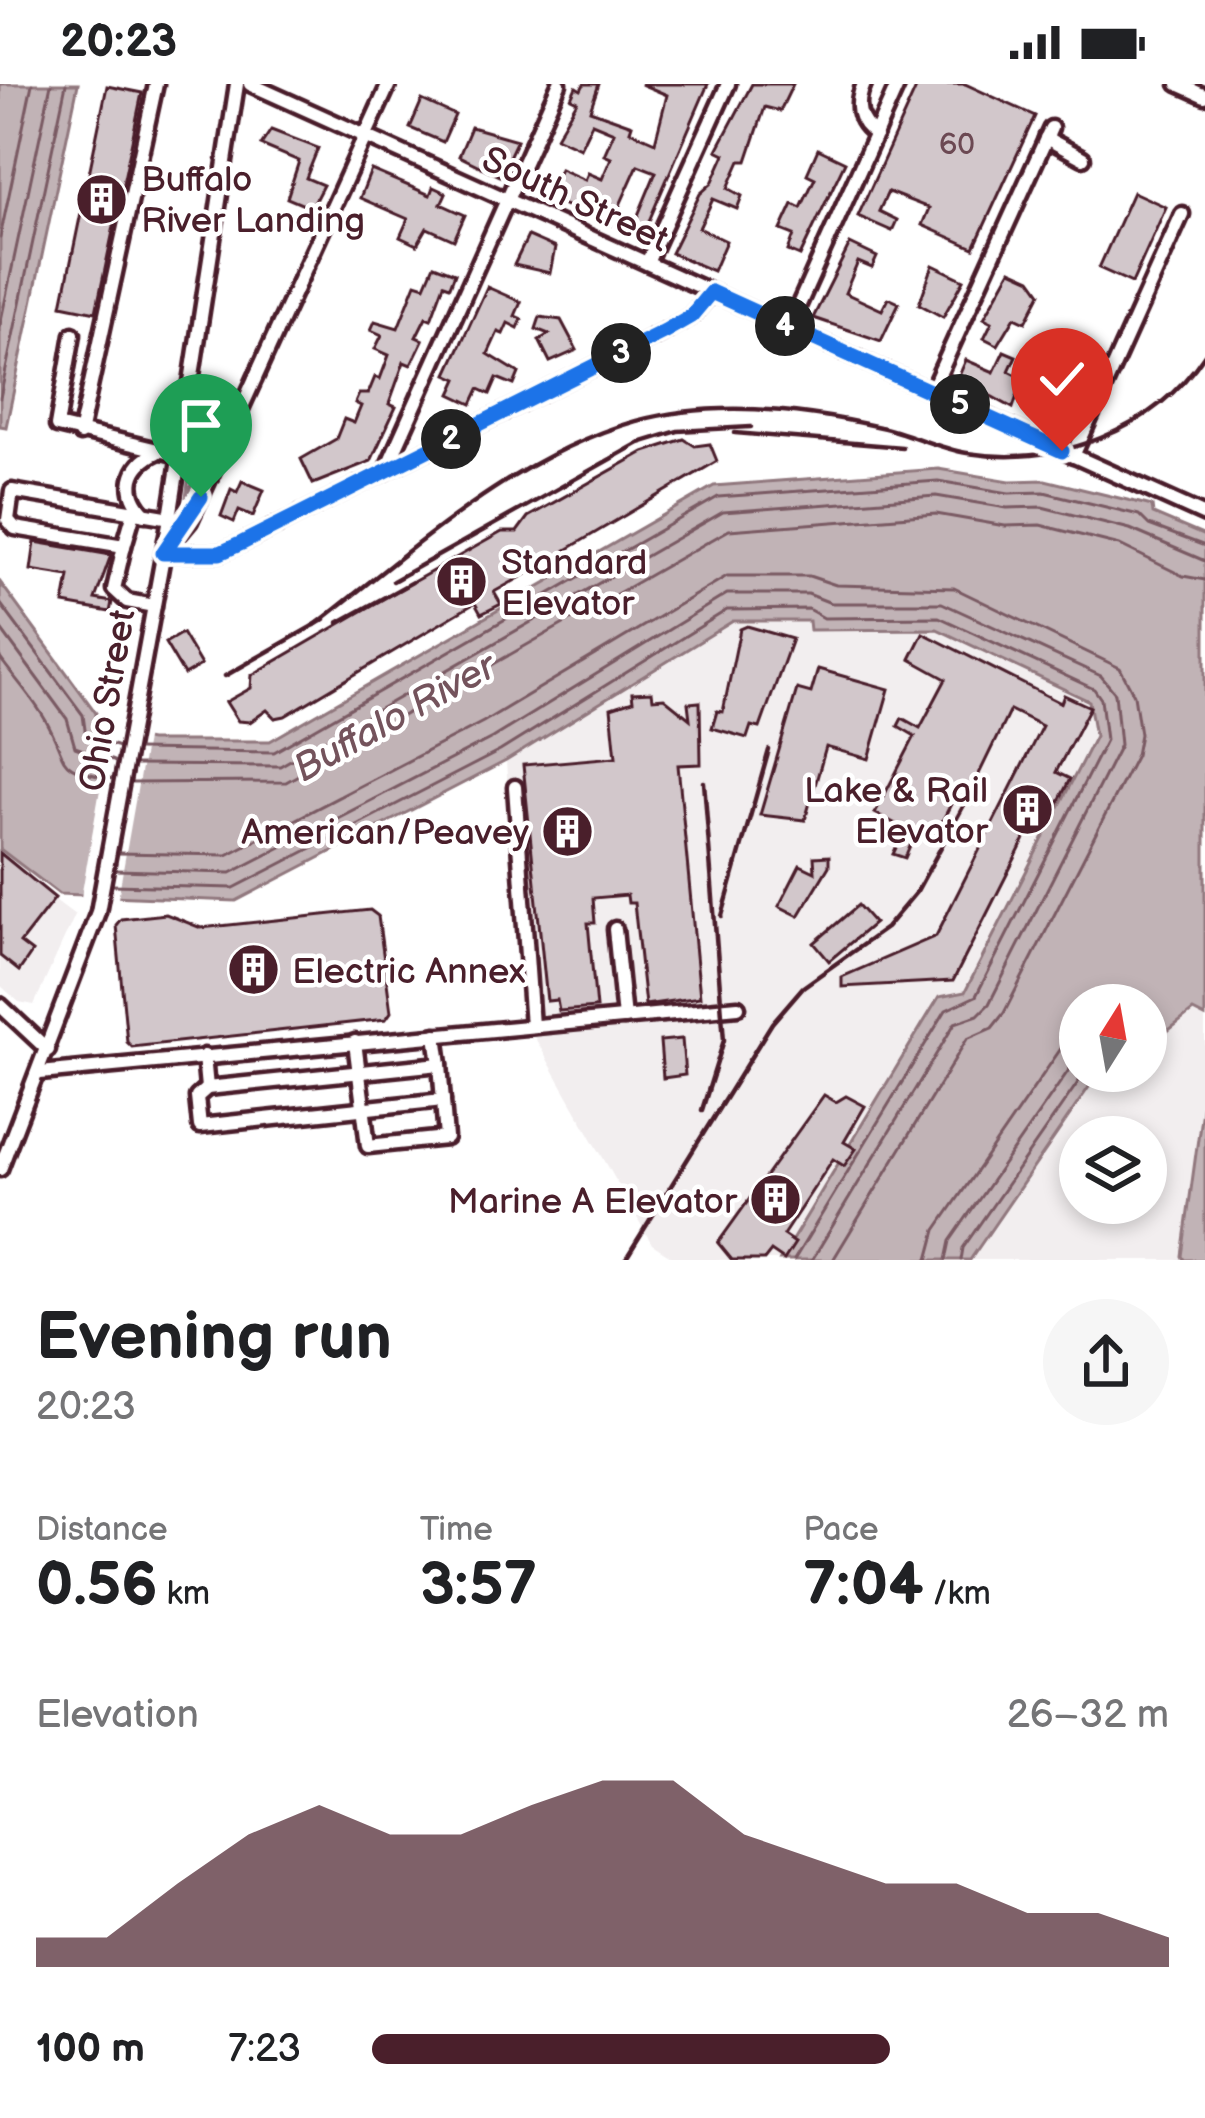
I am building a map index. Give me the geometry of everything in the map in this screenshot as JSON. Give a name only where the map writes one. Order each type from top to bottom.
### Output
[{"type":"street","points":[[80,434],[156,84]]},
{"type":"street","name":"South Street","points":[[238,84],[366,134],[1205,515]]},
{"type":"street","name":"Ohio Street","points":[[0,1169],[98,911],[170,518],[238,84]]},
{"type":"street","points":[[163,553],[190,521],[389,84]]},
{"type":"street","points":[[385,473],[560,84]]},
{"type":"street","points":[[646,263],[728,84]]},
{"type":"street","points":[[864,84],[859,112],[876,134]]},
{"type":"street","points":[[1178,84],[1205,96]]},
{"type":"street","points":[[788,328],[896,85]]},
{"type":"street","points":[[932,392],[1048,133],[1083,158]]},
{"type":"street","points":[[1073,456],[1182,214]]},
{"type":"street","points":[[163,553],[220,553],[678,324],[711,292]]},
{"type":"street","points":[[73,334],[55,422],[80,434],[179,455]]},
{"type":"street","points":[[154,606],[127,601],[115,589],[124,545],[139,513],[130,483],[140,461],[158,452]]},
{"type":"street","points":[[124,545],[15,528],[8,520],[12,490],[190,521]]},
{"type":"street","points":[[515,787],[532,1025]]},
{"type":"street","points":[[615,929],[624,1018]]},
{"type":"street","points":[[0,1005],[48,1050]]},
{"type":"street","points":[[40,1073],[738,1007]]},
{"type":"street","points":[[355,1042],[368,1146],[446,1138],[436,1035]]},
{"type":"street","points":[[204,1057],[206,1088]]},
{"type":"street","points":[[440,1064],[206,1088],[197,1097],[200,1126],[443,1100]]},
{"type":"shaded area","points":[[202,391],[230,401],[186,498]]},
{"type":"shaded area","points":[[733,621],[810,621],[811,630],[937,629],[1089,701],[1095,735],[965,992],[939,997],[780,1260],[677,1260],[652,1244],[522,1015],[506,761]]},
{"type":"shaded area","points":[[0,859],[75,915],[34,1005],[19,1002],[0,985]]},
{"type":"shaded area","points":[[1194,1010],[1205,1017],[1205,1087],[1184,1260],[970,1260],[1059,1131],[1059,1224],[1167,1224],[1167,1116],[1069,1116],[1086,1092],[1167,1092],[1167,1031]]},
{"type":"water","points":[[0,84],[78,84],[6,427],[0,426]]},
{"type":"water","name":"Buffalo River","points":[[938,469],[1010,481],[1045,480],[1152,506],[1153,514],[1205,536],[1205,1017],[1193,1011],[1167,1031],[1167,984],[1059,984],[1059,1092],[1086,1092],[1069,1116],[1059,1116],[1059,1131],[970,1260],[780,1260],[939,997],[965,992],[1095,736],[1089,701],[937,629],[810,630],[809,621],[733,621],[506,761],[236,901],[59,894],[0,849],[0,582],[96,713],[95,730],[150,741],[270,741],[714,486]]},
{"type":"water","points":[[1205,1087],[1205,1260],[1184,1260],[1182,1256]]},
{"type":"pier","points":[[111,727],[147,734],[117,904],[80,903]]},
{"type":"building","points":[[584,84],[599,84],[590,110],[632,125],[630,131],[655,142],[667,95],[641,84],[708,84],[642,237],[631,232],[656,172],[638,165],[611,225],[547,198],[560,169],[585,180],[588,173],[602,179],[611,158],[604,155],[614,132],[592,123],[580,148],[556,137],[577,101],[571,98],[576,87],[581,90]]},
{"type":"building","points":[[752,84],[793,84],[780,111],[765,107],[747,161],[740,161],[728,188],[742,196],[737,209],[713,199],[699,228],[726,241],[713,271],[671,253],[700,194],[712,183],[725,154],[717,150]]},
{"type":"building","points":[[918,84],[965,84],[1035,116],[974,248],[922,225],[929,208],[888,192],[879,211],[897,220],[892,231],[858,216]]},
{"type":"building","name":"Buffalo River Landing","points":[[107,86],[142,93],[96,312],[62,305]]},
{"type":"building","points":[[422,100],[455,115],[443,142],[410,128]]},
{"type":"building","points":[[471,127],[517,140],[500,176],[459,156]]},
{"type":"building","points":[[271,130],[318,148],[306,178],[323,185],[311,208],[287,198],[299,161],[261,145]]},
{"type":"building","points":[[818,149],[845,162],[800,256],[788,251],[794,235],[781,230],[793,204],[801,208],[815,178],[807,174]]},
{"type":"building","points":[[371,170],[430,195],[433,187],[446,193],[441,204],[465,215],[454,240],[427,228],[417,245],[400,237],[408,219],[360,198]]},
{"type":"building","points":[[1133,192],[1166,207],[1132,283],[1099,268]]},
{"type":"building","points":[[528,236],[555,248],[550,273],[514,265]]},
{"type":"building","points":[[850,244],[877,257],[872,268],[858,262],[845,293],[882,310],[888,298],[899,303],[881,341],[813,318]]},
{"type":"building","points":[[434,265],[455,273],[450,286],[444,284],[431,319],[426,317],[416,337],[423,340],[411,365],[404,362],[389,404],[396,407],[371,461],[313,484],[301,459],[336,439],[344,419],[354,423],[361,406],[355,403],[359,394],[368,394],[375,377],[380,379],[389,355],[375,349],[382,335],[371,330],[375,321],[398,328],[416,283],[425,286]]},
{"type":"building","points":[[933,265],[964,280],[943,317],[919,304]]},
{"type":"building","points":[[1011,270],[1031,279],[1041,293],[1026,322],[1015,317],[998,345],[984,338],[992,322],[984,318]]},
{"type":"building","points":[[487,287],[521,302],[515,316],[522,319],[518,328],[508,323],[488,354],[519,373],[514,385],[497,378],[490,394],[479,389],[472,404],[451,394],[458,379],[447,374]]},
{"type":"building","points":[[540,317],[561,320],[577,350],[550,362],[539,340],[549,334],[536,329]]},
{"type":"building","points":[[1062,337],[1096,352],[1090,365],[1078,359],[1070,377],[1058,372],[1066,352],[1057,348]]},
{"type":"building","points":[[1004,351],[1016,356],[1009,371],[1023,378],[1013,408],[958,378],[966,360],[994,372]]},
{"type":"building","name":"Standard Elevator","points":[[684,439],[695,446],[710,444],[717,461],[551,559],[530,553],[530,572],[494,592],[501,604],[481,614],[475,603],[285,716],[275,718],[267,710],[250,722],[238,721],[226,702],[251,688],[252,675],[388,596],[502,532],[517,532],[528,517],[644,452]]},
{"type":"building","points":[[242,481],[264,490],[253,516],[239,510],[234,522],[221,516],[231,489],[237,492]]},
{"type":"building","points":[[35,542],[111,555],[95,599],[112,602],[110,612],[64,604],[69,576],[31,570]]},
{"type":"building","points":[[747,626],[792,639],[760,728],[751,726],[747,738],[712,728],[717,711],[723,712],[740,629]]},
{"type":"building","points":[[182,633],[201,665],[184,675],[165,643]]},
{"type":"building","name":"Lake & Rail Elevator","points":[[923,633],[1061,703],[1064,695],[1090,707],[1056,772],[1070,779],[1050,819],[1038,813],[953,981],[842,987],[842,977],[936,936],[1042,726],[1010,710],[964,805],[952,802],[931,843],[915,835],[905,858],[893,854],[905,829],[875,813],[915,736],[898,726],[902,718],[920,728],[946,679],[910,659]]},
{"type":"building","points":[[818,669],[889,689],[869,759],[826,747],[805,820],[760,815],[797,689],[811,693]]},
{"type":"building","points":[[652,692],[653,699],[664,698],[690,719],[688,703],[700,702],[701,764],[678,765],[700,997],[645,1005],[634,903],[628,903],[627,895],[593,898],[595,923],[588,923],[596,1008],[559,1011],[557,1000],[547,1001],[523,765],[616,757],[611,708],[633,701],[632,693]]},
{"type":"building","points":[[0,853],[55,898],[20,943],[32,952],[19,971],[0,956]]},
{"type":"building","points":[[829,856],[829,866],[799,916],[779,906],[800,865],[815,872],[814,857]]},
{"type":"building","points":[[858,905],[874,923],[829,961],[814,943]]},
{"type":"building","name":"Electric Annex","points":[[370,910],[378,916],[391,1012],[386,1019],[132,1047],[127,1042],[116,925],[121,919],[166,914],[201,928]]},
{"type":"building","points":[[682,1039],[685,1075],[663,1078],[660,1041]]},
{"type":"building","name":"Marine A Elevator","points":[[824,1095],[836,1102],[846,1096],[865,1106],[844,1142],[856,1149],[844,1166],[833,1159],[783,1235],[795,1243],[784,1260],[771,1251],[764,1260],[732,1260],[718,1243]]},
{"type":"railway","points":[[315,625],[427,536],[506,481],[591,436],[636,421],[665,414],[758,409],[880,427],[967,453],[1035,454],[1101,438],[1131,423],[1184,381],[1205,354]]},
{"type":"railway","points":[[393,581],[639,443],[678,431],[751,427]]},
{"type":"railway","points":[[735,433],[902,447]]},
{"type":"railway","points":[[338,623],[412,582]]},
{"type":"railway","points":[[225,676],[325,619]]},
{"type":"railway","points":[[722,916],[769,750]]},
{"type":"railway","points":[[702,1110],[724,1040],[704,782]]},
{"type":"railway","points":[[625,1260],[772,1023],[803,987],[886,928],[917,891],[964,805]]},
{"type":"place","name":"Buffalo River Landing","points":[[102,199]]},
{"type":"place","name":"Standard Elevator","points":[[462,582]]},
{"type":"place","name":"Lake & Rail Elevator","points":[[1027,810]]},
{"type":"place","name":"American/Peavey","points":[[568,831]]},
{"type":"place","name":"Electric Annex","points":[[253,970]]},
{"type":"place","name":"Marine A Elevator","points":[[776,1200]]},
{"type":"route","points":[[201,497],[190,521],[163,553],[220,553],[242,543],[665,331],[691,316],[711,292],[1062,451]]}]
